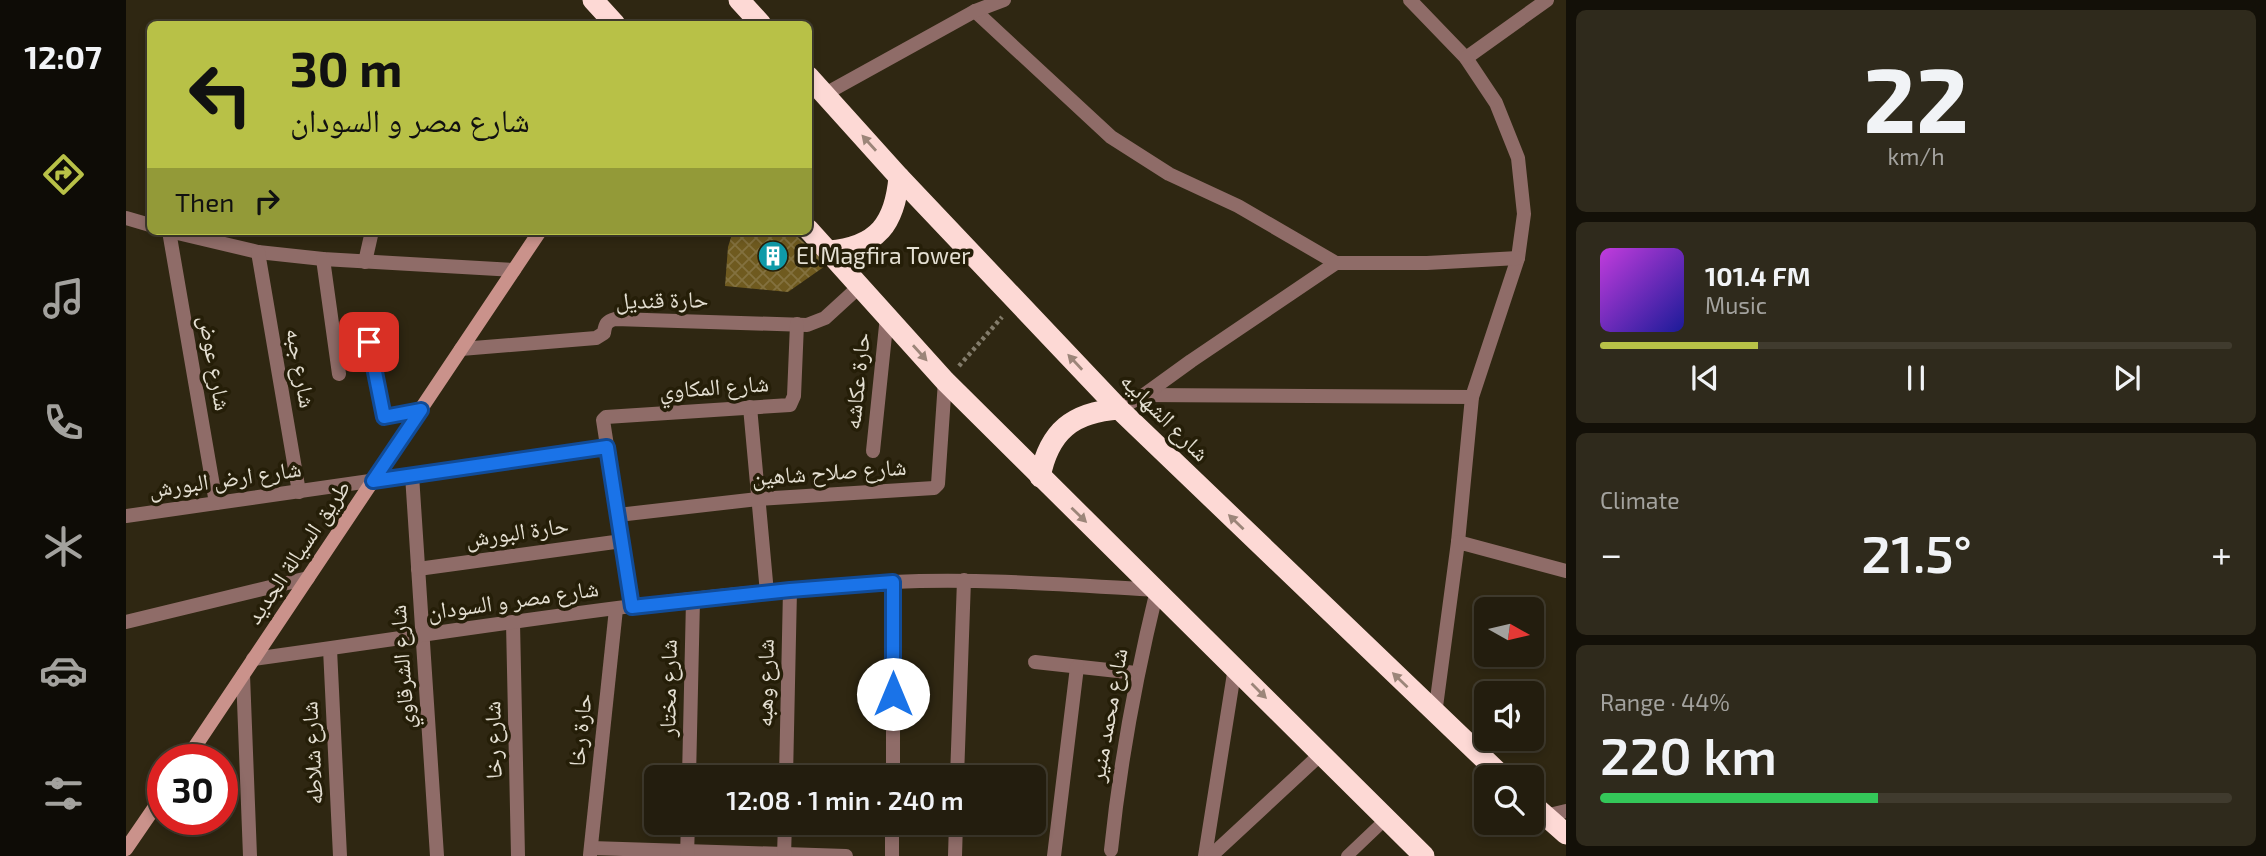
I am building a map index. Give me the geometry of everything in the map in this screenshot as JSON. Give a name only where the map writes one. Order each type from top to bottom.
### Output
[{"type":"highway","points":[[593,0],[612,21]]},
{"type":"highway","points":[[738,0],[758,21]]},
{"type":"highway","name":"شارع الشهابيه","points":[[812,80],[899,177],[1119,409],[1490,765]]},
{"type":"highway","points":[[829,251],[866,243],[880,231],[892,216],[899,177]]},
{"type":"highway","points":[[812,233],[945,382],[1424,856]]},
{"type":"highway","points":[[1040,477],[1052,440],[1065,426],[1081,416],[1100,410],[1119,409]]},
{"type":"highway","points":[[1548,810],[1566,834]]},
{"type":"street","points":[[825,94],[975,11],[1004,0]]},
{"type":"street","points":[[1410,0],[1466,58],[1496,103],[1518,158],[1524,214],[1518,258],[1472,397],[1458,542],[1435,714]]},
{"type":"street","points":[[1466,58],[1547,0]]},
{"type":"street","points":[[975,11],[1111,137],[1169,174],[1238,206],[1336,263],[1427,263],[1518,258]]},
{"type":"street","points":[[126,218],[147,224]]},
{"type":"street","name":"شارع عوض","points":[[170,235],[216,503]]},
{"type":"street","points":[[186,235],[258,252],[323,259],[514,270]]},
{"type":"street","points":[[365,262],[371,235]]},
{"type":"street","name":"طريق السيالة الجديد","points":[[197,744],[537,235]]},
{"type":"street","name":"شارع جبه","points":[[258,252],[299,492]]},
{"type":"street","points":[[323,259],[339,374]]},
{"type":"street","points":[[1119,409],[1144,395],[1336,263]]},
{"type":"street","name":"حارة قنديل","points":[[461,349],[596,338],[604,333],[604,326],[609,321],[615,319],[807,325],[825,318],[860,286]]},
{"type":"street","name":"حارة عكاشه","points":[[873,451],[887,316]]},
{"type":"street","name":"شارع المكاوي","points":[[607,447],[603,419],[606,417],[790,405],[793,401],[797,324]]},
{"type":"street","points":[[369,342],[384,417],[421,410]]},
{"type":"street","name":"شارع صلاح شاهين","points":[[618,515],[758,499],[934,488],[938,484],[945,382]]},
{"type":"street","points":[[1144,395],[1472,397]]},
{"type":"street","points":[[750,407],[766,593]]},
{"type":"street","points":[[607,447],[632,607]]},
{"type":"street","name":"شارع ارض البورش","points":[[126,516],[607,447]]},
{"type":"street","name":"شارع الشرقاوي","points":[[412,475],[438,856]]},
{"type":"street","name":"حارة البورش","points":[[418,569],[622,541]]},
{"type":"street","points":[[1458,542],[1566,571]]},
{"type":"street","points":[[126,622],[308,578]]},
{"type":"street","points":[[957,765],[964,580]]},
{"type":"street","name":"شارع مصر و السودان","points":[[253,659],[632,607],[893,582],[964,580],[1157,590]]},
{"type":"street","points":[[892,765],[893,582]]},
{"type":"street","name":"شارع وهبه","points":[[786,765],[790,590]]},
{"type":"street","name":"شارع محمد منير","points":[[1111,850],[1118,778],[1136,673],[1157,590]]},
{"type":"street","name":"شارع مختار","points":[[689,765],[693,600]]},
{"type":"street","name":"حارة رخا","points":[[591,852],[616,609]]},
{"type":"street","name":"شارع رخا","points":[[513,623],[518,856]]},
{"type":"street","name":"شارع شلاطه","points":[[330,649],[340,856]]},
{"type":"street","points":[[1035,662],[1136,673]]},
{"type":"street","points":[[1054,856],[1077,667]]},
{"type":"street","points":[[1205,856],[1235,667]]},
{"type":"street","points":[[243,675],[250,856]]},
{"type":"street","points":[[1212,856],[1322,753]]},
{"type":"street","points":[[126,849],[147,818]]},
{"type":"street","points":[[687,853],[688,835]]},
{"type":"street","points":[[784,855],[785,835]]},
{"type":"street","points":[[892,835],[892,856]]},
{"type":"street","points":[[955,856],[956,835]]},
{"type":"street","points":[[591,852],[846,856]]},
{"type":"lane","points":[[1347,856],[1387,818]]},
{"type":"path","points":[[945,382],[1017,301]]},
{"type":"building","name":"El Magfira Tower","points":[[732,235],[795,235],[828,264],[788,292],[725,286],[728,247]]},
{"type":"place","name":"El Magfira Tower","points":[[773,256]]},
{"type":"route","points":[[369,342],[384,417],[421,410],[373,481],[607,447],[632,607],[893,582],[893,694]]}]
